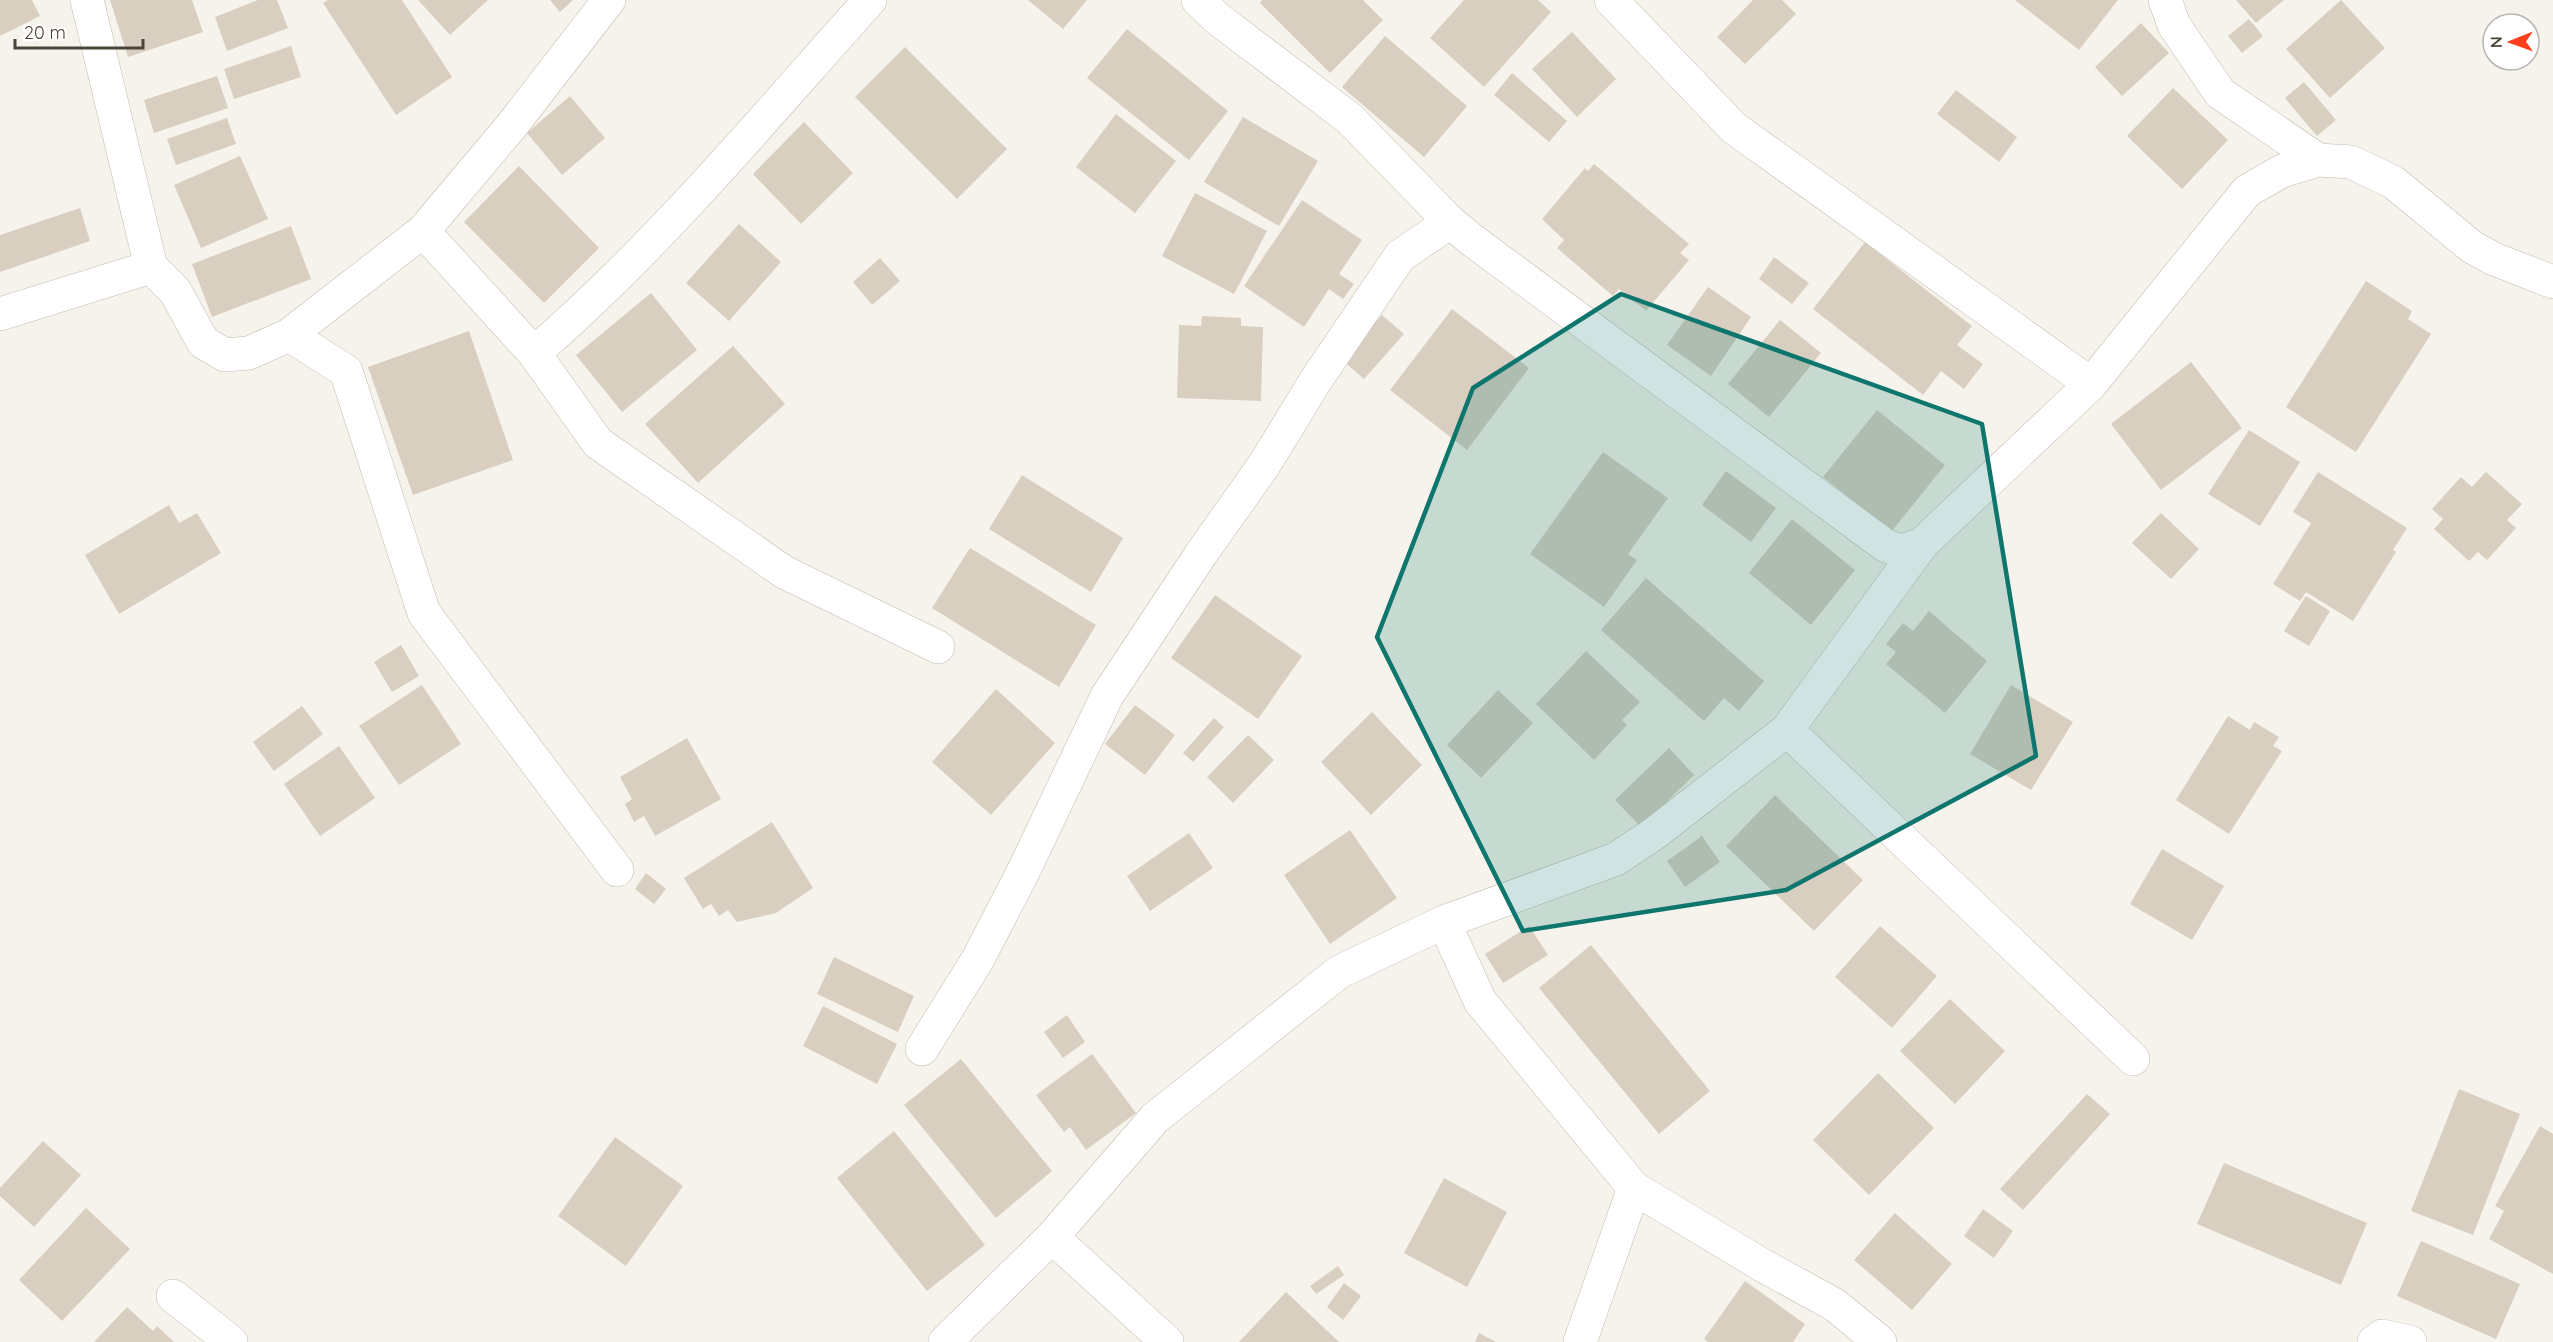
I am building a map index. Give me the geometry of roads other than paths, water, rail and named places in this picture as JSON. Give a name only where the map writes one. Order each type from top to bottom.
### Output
[{"type":"street","points":[[87,0],[151,267],[175,291],[203,342],[225,355],[249,353],[288,335],[423,231],[513,124],[609,0]]},
{"type":"street","points":[[534,353],[583,310],[691,198],[870,0]]},
{"type":"street","points":[[1198,0],[1218,19],[1350,119],[1450,222],[1886,546],[1902,551],[1922,544]]},
{"type":"street","points":[[1611,0],[1734,128],[2091,384]]},
{"type":"street","points":[[2164,0],[2174,25],[2220,93],[2318,160]]},
{"type":"street","points":[[945,1342],[1052,1237],[1155,1118],[1339,972],[1444,922],[1616,859],[1655,833],[1787,730],[1922,544],[2091,384],[2247,191],[2282,171],[2318,160],[2351,162],[2393,182],[2472,247],[2494,259],[2553,282]]},
{"type":"street","points":[[922,1049],[983,949],[1024,870],[1107,696],[1201,554],[1264,465],[1316,380],[1400,256],[1450,222]]},
{"type":"street","points":[[423,231],[534,353],[598,443],[783,572],[938,647]]},
{"type":"street","points":[[0,314],[151,267]]},
{"type":"street","points":[[288,335],[346,371],[424,613],[617,870]]},
{"type":"street","points":[[1787,730],[2133,1059]]},
{"type":"street","points":[[1444,922],[1480,1001],[1634,1188],[1762,1265],[1835,1305],[1880,1342]]},
{"type":"street","points":[[1580,1342],[1634,1188]]},
{"type":"street","points":[[1052,1237],[1167,1342]]},
{"type":"street","points":[[172,1296],[231,1342]]},
{"type":"street","points":[[2374,1342],[2382,1336],[2410,1342]]}]
